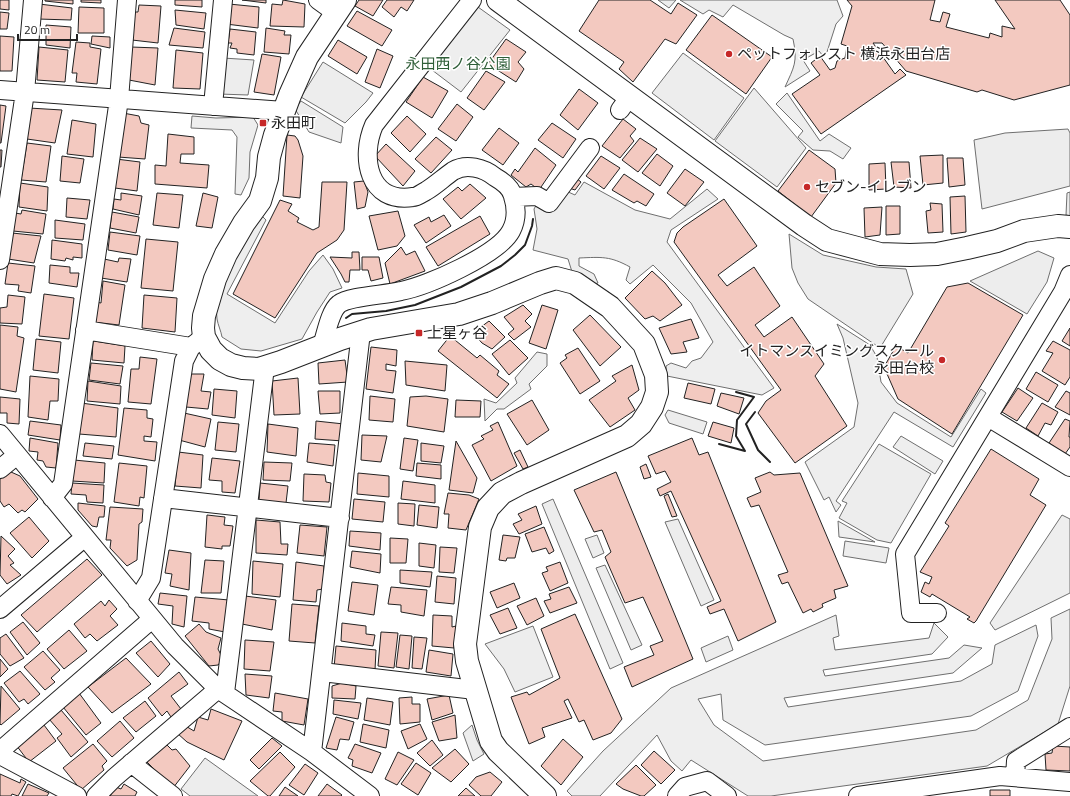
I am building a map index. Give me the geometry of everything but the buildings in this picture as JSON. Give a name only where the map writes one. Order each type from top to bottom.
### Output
[{"type":"street","points":[[0,260],[25,92],[33,0]]},
{"type":"street","points":[[52,498],[64,484],[119,99],[127,0]]},
{"type":"street","points":[[213,106],[223,0]]},
{"type":"street","points":[[137,601],[152,578],[184,361],[198,342],[215,279],[244,223],[260,201],[267,178],[274,135],[284,111],[308,57],[340,7],[318,0]]},
{"type":"street","points":[[322,346],[332,315],[338,305],[346,300],[403,291],[450,275],[494,248],[510,233],[516,219],[514,197],[503,182],[492,174],[466,166],[454,170],[435,186],[414,197],[398,198],[388,194],[379,186],[371,176],[368,164],[368,147],[370,135],[374,125],[472,0]]},
{"type":"street","points":[[498,0],[625,103],[827,240],[880,254],[937,254],[997,241],[1024,231],[1058,226],[1070,228]]},
{"type":"street","points":[[0,90],[284,111]]},
{"type":"street","points":[[514,197],[537,196],[549,203],[590,148]]},
{"type":"street","points":[[937,613],[912,613],[905,554],[1063,292],[1070,275]]},
{"type":"street","points":[[85,330],[198,342],[211,350],[220,359],[231,365],[243,368],[259,369],[361,332],[458,314],[492,303],[556,278],[575,283],[610,307],[644,344],[656,375],[657,392],[652,407],[641,424],[627,436],[521,483],[502,493],[488,508],[480,526],[465,644],[467,661],[491,741],[498,751],[545,796]]},
{"type":"street","points":[[312,752],[361,332]]},
{"type":"street","points":[[96,796],[131,763],[222,691],[248,508],[265,367]]},
{"type":"street","points":[[988,417],[1070,467]]},
{"type":"street","points":[[0,434],[175,646],[222,691],[312,752],[370,796]]},
{"type":"street","points":[[0,469],[17,455]]},
{"type":"street","points":[[163,498],[340,518]]},
{"type":"street","points":[[0,609],[85,537]]},
{"type":"street","points":[[0,751],[152,619]]},
{"type":"street","points":[[322,672],[475,690]]},
{"type":"street","points":[[1015,777],[1016,761],[1070,727]]},
{"type":"street","points":[[0,755],[77,796]]},
{"type":"street","points":[[131,763],[173,796]]},
{"type":"street","points":[[858,796],[911,792],[1000,776],[1070,782]]},
{"type":"street","points":[[677,796],[685,787],[707,781],[727,796]]},
{"type":"green space","points":[[658,0],[676,0],[669,8]]},
{"type":"green space","points":[[680,0],[837,0],[843,16],[836,24],[827,52],[823,56],[819,51],[803,60],[810,71],[785,87],[791,74],[795,59],[793,39],[733,5],[723,17],[709,10],[703,14]]},
{"type":"green space","name":"永田西ノ谷公園","points":[[478,7],[510,30],[461,92],[430,67]]},
{"type":"green space","points":[[787,93],[820,141],[829,134],[851,148],[843,159],[830,151],[813,150],[798,137],[803,131],[776,104]]},
{"type":"green space","points":[[192,116],[216,118],[253,117],[258,125],[250,152],[249,178],[241,195],[235,194],[237,137],[232,130],[191,128]]},
{"type":"green space","points":[[584,182],[635,210],[670,219],[707,189],[718,199],[671,230],[667,242],[774,388],[762,395],[667,376],[666,366],[671,363],[686,368],[692,361],[701,358],[713,342],[691,303],[653,265],[630,284],[626,280],[630,267],[623,263],[606,258],[579,258],[579,266],[594,274],[598,283],[590,285],[573,275],[568,259],[533,250],[537,229],[534,209],[538,202],[566,191],[575,195]]},
{"type":"green space","points":[[260,214],[266,220],[227,294],[275,323],[309,271],[323,255],[333,269],[342,288],[330,292],[302,339],[261,351],[241,349],[222,337],[217,319],[219,291],[224,278],[237,251]]},
{"type":"green space","points":[[837,324],[870,345],[877,357],[881,382],[897,403],[951,437],[981,389],[986,393],[953,447],[894,412],[836,501],[841,505],[836,512],[829,497],[824,500],[805,462],[854,427],[858,403],[843,338]]},
{"type":"green space","points":[[537,352],[547,354],[547,366],[529,384],[531,389],[504,409],[497,409],[485,421],[484,399],[496,403],[517,383],[515,378]]},
{"type":"green space","points":[[901,436],[943,461],[935,474],[893,447]]},
{"type":"green space","points":[[1062,515],[1070,519],[1070,593],[995,630],[990,623]]},
{"type":"green space","points":[[838,521],[875,542],[839,537]]},
{"type":"green space","points":[[1070,609],[1070,686],[1058,724],[987,766],[771,796],[748,796],[691,760],[682,771],[671,761],[657,735],[600,796],[572,796],[567,791],[603,751],[671,688],[836,615],[839,636],[833,638],[835,650],[929,638],[934,623],[948,637],[932,654],[823,670],[825,676],[949,658],[964,645],[982,648],[953,673],[784,698],[788,707],[961,681],[992,664],[995,645],[1036,625],[1038,636],[1018,691],[971,716],[765,745],[723,720],[721,694],[698,699],[714,725],[763,761],[976,730],[1028,700],[1052,639],[1051,618]]},
{"type":"shaded area","points":[[683,53],[744,98],[714,140],[652,93]]},
{"type":"shaded area","points":[[223,58],[254,60],[248,95],[219,94]]},
{"type":"shaded area","points":[[323,62],[373,93],[345,123],[301,97]]},
{"type":"shaded area","points":[[754,88],[806,148],[777,187],[715,141]]},
{"type":"shaded area","points":[[301,101],[343,127],[341,143],[309,132],[295,109]]},
{"type":"shaded area","points":[[1068,129],[1070,133],[1070,186],[982,209],[974,140],[1005,133]]},
{"type":"shaded area","points":[[1070,192],[1070,216],[1066,215],[1067,193]]},
{"type":"shaded area","points":[[789,234],[823,255],[876,267],[906,269],[913,294],[880,348],[808,299],[798,283],[792,268]]},
{"type":"shaded area","points":[[1038,251],[1054,258],[1047,282],[1027,314],[970,281]]},
{"type":"shaded area","points":[[668,410],[707,422],[703,434],[669,423],[665,415]]},
{"type":"shaded area","points":[[879,444],[931,474],[891,543],[877,540],[839,518],[847,503],[842,501]]},
{"type":"shaded area","points":[[553,499],[623,663],[610,669],[542,504]]},
{"type":"shaded area","points":[[678,519],[714,600],[701,606],[665,522]]},
{"type":"shaded area","points":[[597,535],[604,553],[593,558],[585,539]]},
{"type":"shaded area","points":[[845,541],[889,548],[886,563],[843,556]]},
{"type":"shaded area","points":[[605,565],[642,645],[631,650],[596,568]]},
{"type":"shaded area","points":[[533,626],[553,677],[515,692],[504,669],[485,644]]},
{"type":"shaded area","points":[[728,636],[733,650],[706,662],[701,648]]},
{"type":"shaded area","points":[[472,725],[484,754],[473,761],[463,733]]},
{"type":"shaded area","points":[[205,758],[258,796],[190,796],[181,789]]},
{"type":"wall","points":[[346,318],[352,314],[386,311],[415,305],[461,287],[501,266],[525,245],[533,219]]},
{"type":"wall","points":[[719,444],[745,451],[736,436],[737,420],[754,397],[736,392]]},
{"type":"wall","points":[[755,412],[746,424],[758,450],[770,462]]},
{"type":"place","name":"ペットフォレスト 横浜永田台店","points":[[729,54]]},
{"type":"place","name":"永田町","points":[[263,123]]},
{"type":"place","name":"セブン-イレブン","points":[[807,187]]},
{"type":"place","name":"上星ヶ谷","points":[[419,333]]},
{"type":"place","name":"イトマンスイミングスクール 永田台校","points":[[942,360]]}]
